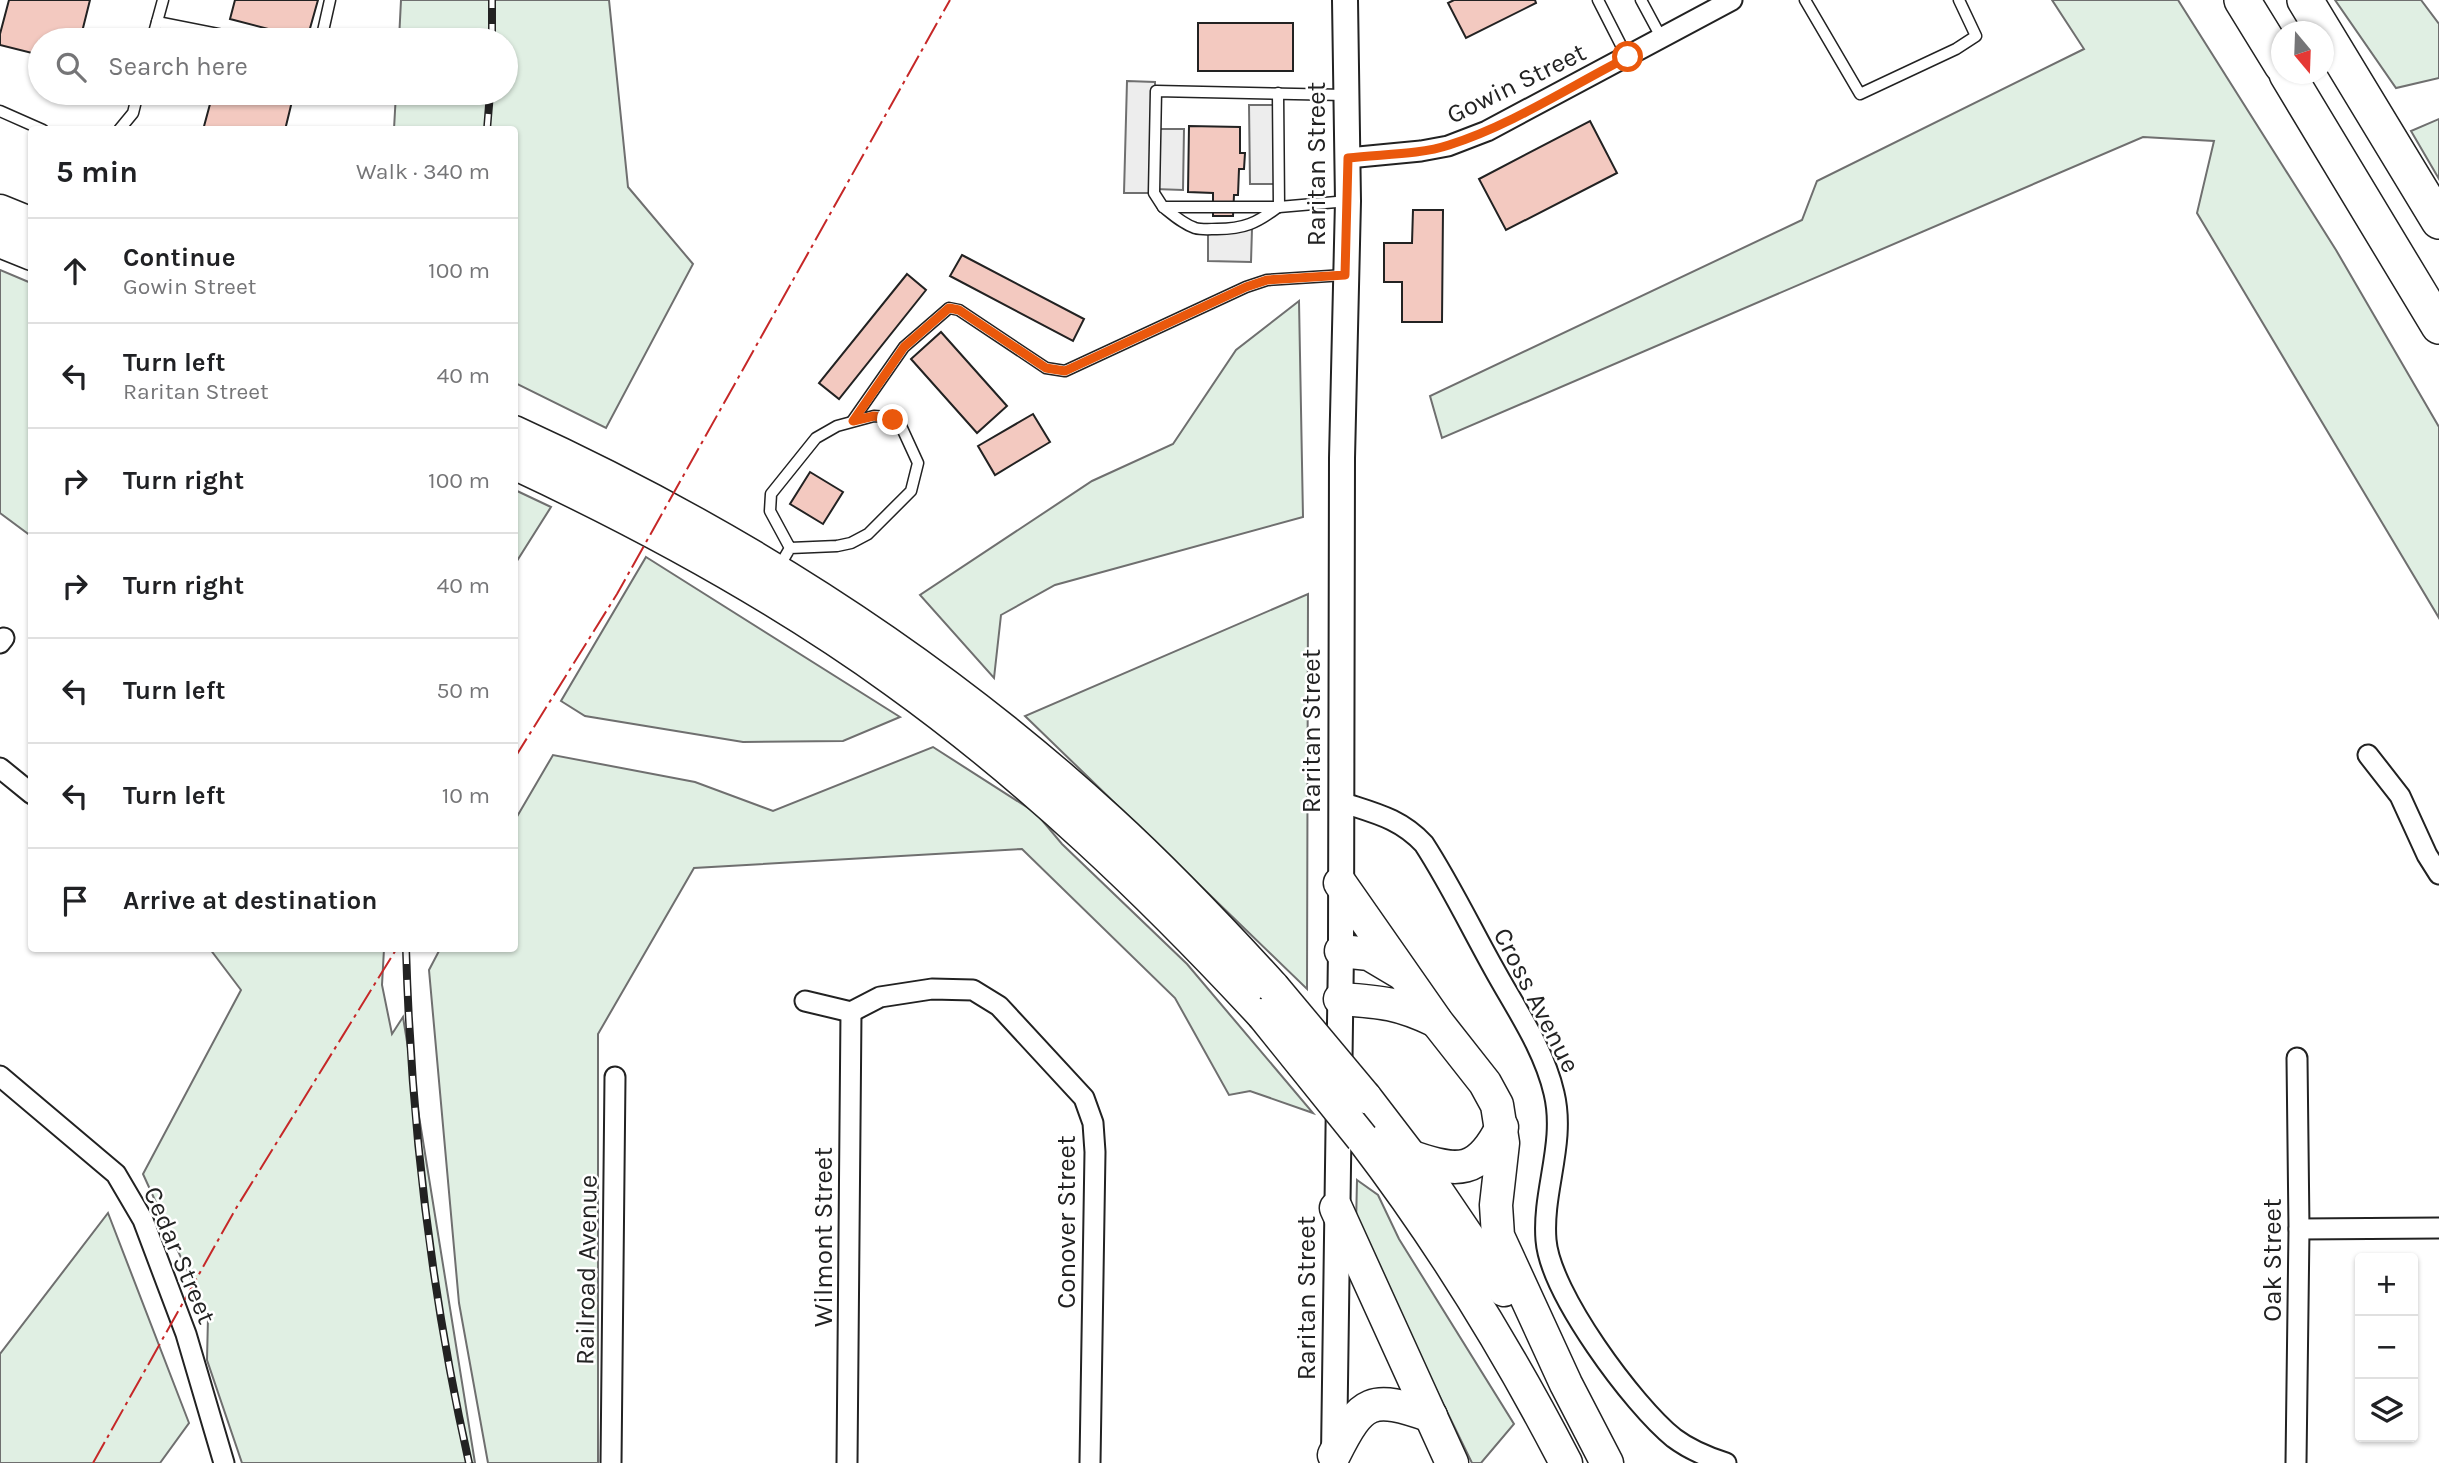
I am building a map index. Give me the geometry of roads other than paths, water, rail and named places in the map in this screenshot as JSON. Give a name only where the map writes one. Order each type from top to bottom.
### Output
[{"type":"highway","points":[[2242,0],[2271,47]]},
{"type":"highway","points":[[2305,0],[2430,206]]},
{"type":"highway","points":[[2294,84],[2439,326]]},
{"type":"highway","points":[[0,211],[28,222]]},
{"type":"highway","points":[[0,241],[28,252]]},
{"type":"highway","points":[[519,449],[784,559],[872,632],[1044,764],[1154,862],[1268,1001],[1443,1251],[1493,1330],[1566,1463]]},
{"type":"highway","points":[[519,449],[614,511],[765,595],[895,681],[1011,772],[1268,1001],[1364,1097],[1412,1157],[1474,1244],[1566,1384]]},
{"type":"highway","points":[[1340,883],[1437,1022],[1485,1083],[1497,1105],[1502,1127],[1503,1156],[1496,1205],[1498,1236],[1566,1384],[1607,1463]]},
{"type":"highway","points":[[1341,951],[1369,954],[1405,976]]},
{"type":"highway","points":[[1340,999],[1390,1003],[1437,1022]]},
{"type":"highway","points":[[1412,1157],[1444,1166],[1467,1166],[1486,1154],[1502,1127]]},
{"type":"highway","points":[[1336,1208],[1452,1463]]},
{"type":"highway","points":[[1493,1330],[1527,1425],[1544,1463]]},
{"type":"highway","points":[[1334,1459],[1349,1423],[1368,1407],[1392,1405],[1430,1416]]},
{"type":"street","name":"Raritan Street","points":[[1334,1459],[1341,951],[1342,458],[1348,201],[1345,0]]},
{"type":"street","name":"Gowin Street","points":[[1348,158],[1421,152],[1448,146],[1487,131],[1732,0]]},
{"type":"street","points":[[2368,755],[2400,796],[2427,855],[2439,874]]},
{"type":"street","points":[[0,768],[28,791]]},
{"type":"street","name":"Cross Avenue","points":[[1341,802],[1405,825],[1424,844],[1539,1051],[1555,1094],[1559,1123],[1547,1206],[1546,1243],[1554,1270],[1569,1303],[1619,1378],[1654,1420],[1690,1449],[1726,1463]]},
{"type":"street","name":"Conover Street","points":[[851,1012],[880,997],[932,989],[973,990],[999,1006],[1084,1098],[1093,1123],[1094,1152],[1090,1463]]},
{"type":"street","points":[[805,1001],[851,1012]]},
{"type":"street","name":"Wilmont Street","points":[[848,1463],[851,1012]]},
{"type":"street","name":"Oak Street","points":[[2296,1463],[2299,1229],[2297,1058]]},
{"type":"street","name":"Cedar Street","points":[[0,1076],[116,1174],[123,1185],[143,1220],[186,1334],[224,1463]]},
{"type":"street","name":"Railroad Avenue","points":[[611,1463],[615,1077]]},
{"type":"street","points":[[2299,1229],[2439,1228]]},
{"type":"lane","points":[[155,28],[163,0]]},
{"type":"lane","points":[[324,28],[330,0]]},
{"type":"lane","points":[[1598,0],[1628,57]]},
{"type":"lane","points":[[1641,0],[1662,39]]},
{"type":"lane","points":[[1805,0],[1860,94],[1956,49],[1976,36],[1959,0]]},
{"type":"lane","points":[[157,22],[187,28]]},
{"type":"lane","points":[[1279,207],[1260,221],[1238,229],[1197,229],[1163,207],[1154,193],[1156,91],[1347,95]]},
{"type":"lane","points":[[1278,93],[1279,207]]},
{"type":"lane","points":[[122,126],[133,113],[135,105]]},
{"type":"lane","points":[[0,111],[34,126]]},
{"type":"lane","points":[[1163,207],[1279,207],[1348,201]]},
{"type":"lane","points":[[853,421],[904,347],[949,308],[959,310],[1046,368],[1065,371],[1246,287],[1267,280],[1345,275]]},
{"type":"lane","points":[[874,416],[893,420],[901,426],[919,463],[911,491],[869,534],[851,542],[784,559],[770,511],[771,494],[816,438],[837,426],[874,416]]},
{"type":"railway","points":[[492,0],[492,28]]},
{"type":"railway","points":[[487,126],[489,105]]},
{"type":"railway","points":[[406,952],[413,1078],[425,1207],[444,1336],[469,1463]]}]
